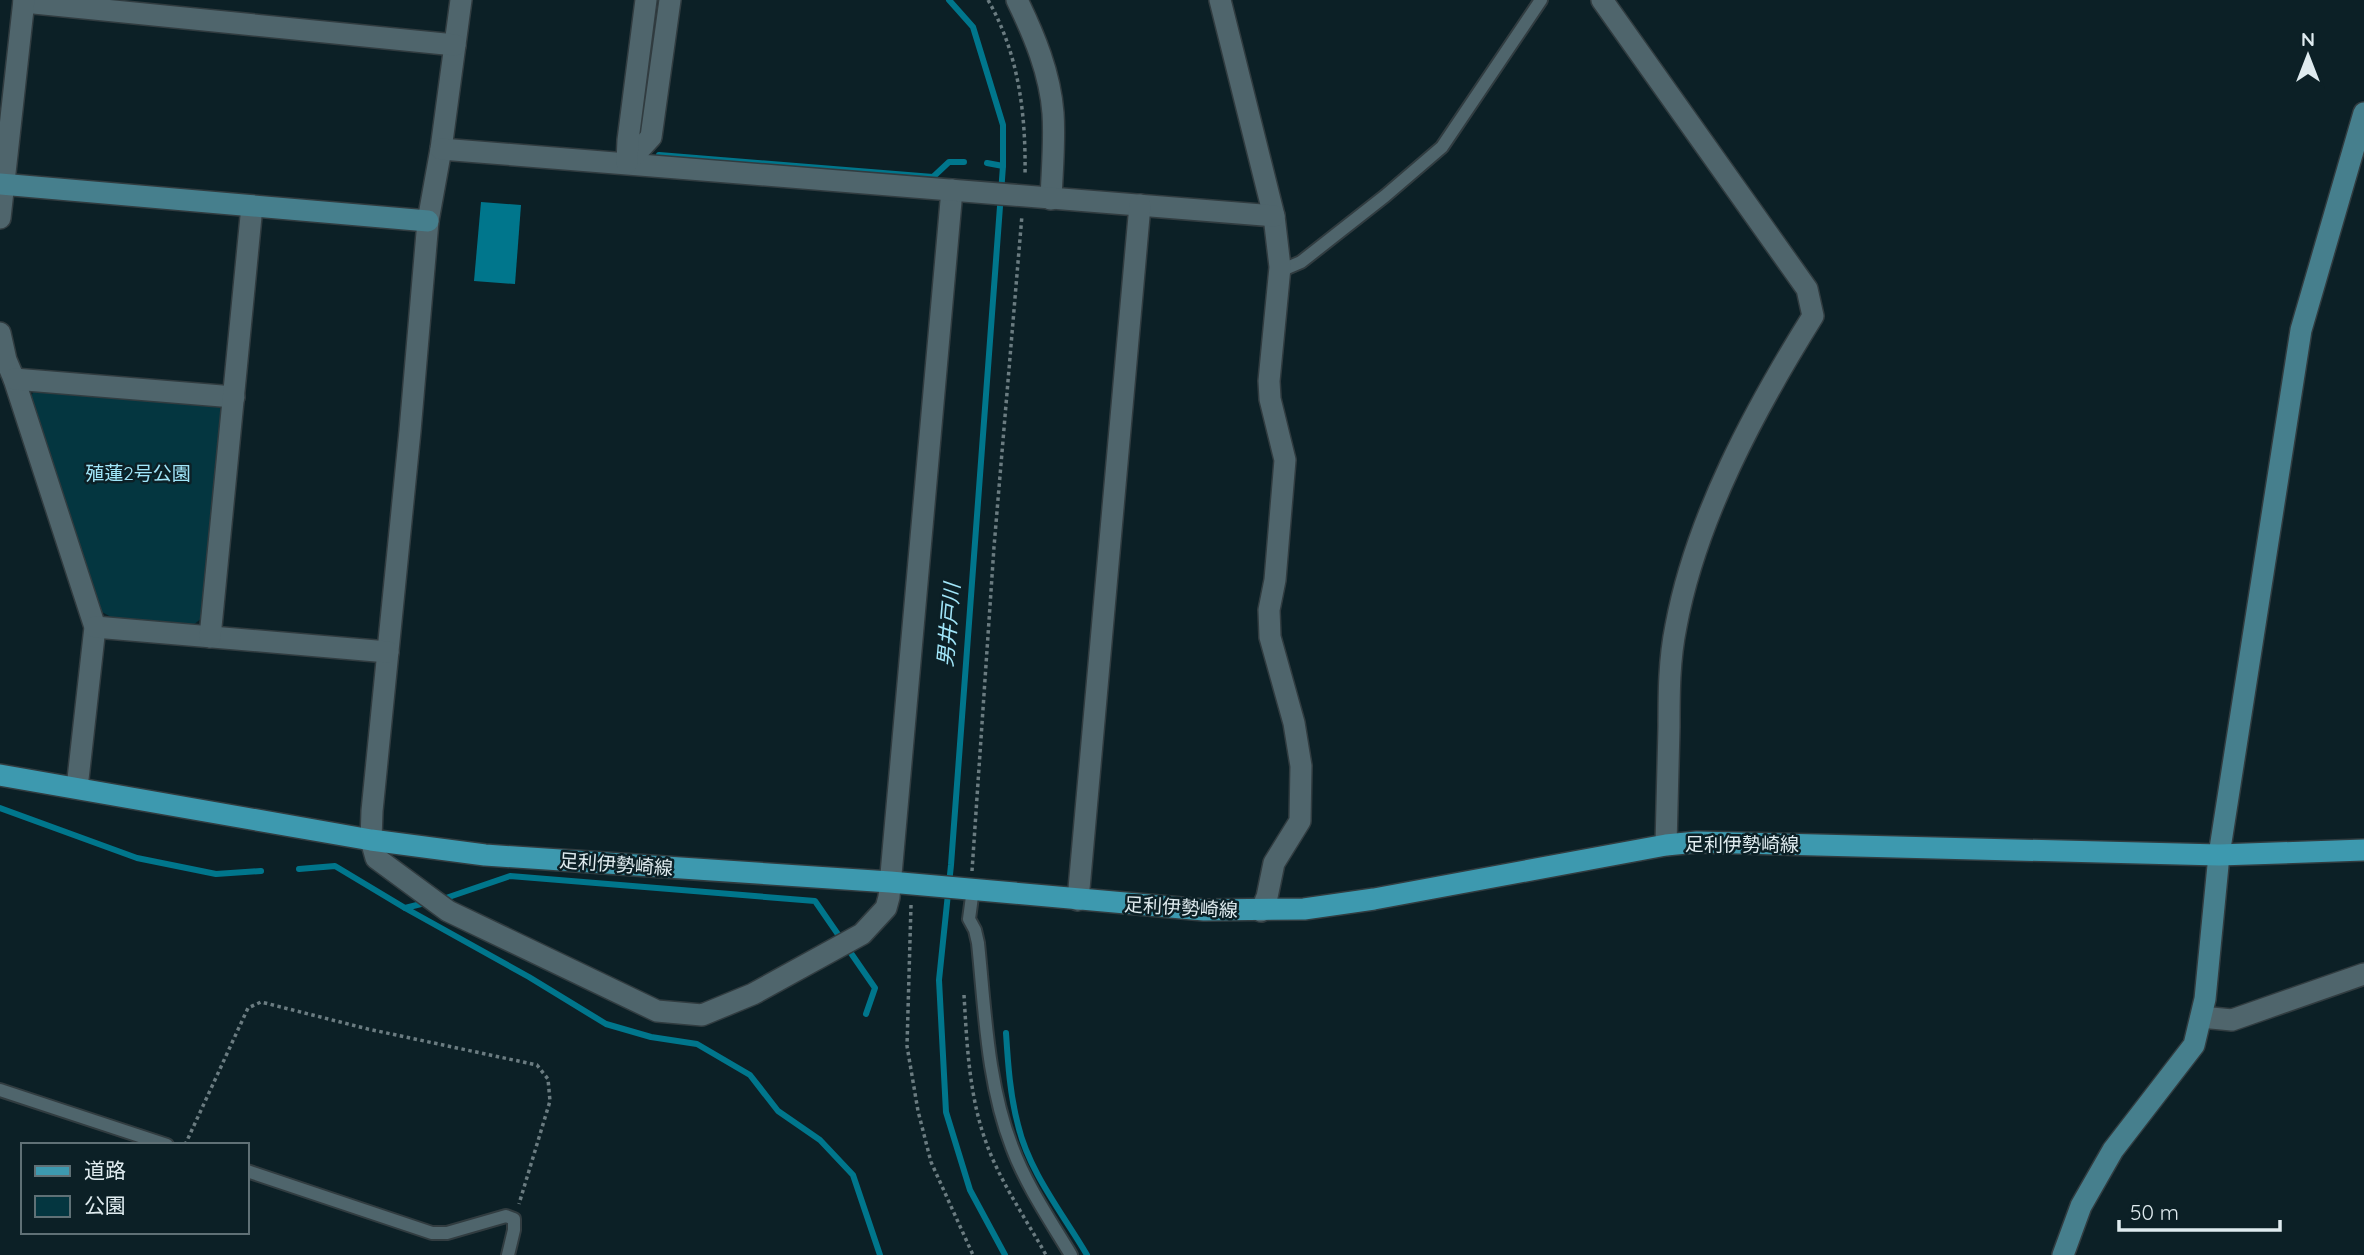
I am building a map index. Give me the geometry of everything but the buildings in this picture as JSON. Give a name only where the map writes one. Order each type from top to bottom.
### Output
[{"type":"main road","name":"足利伊勢崎線","points":[[0,775],[372,840],[485,855],[890,882],[915,892],[969,885],[1078,900],[1204,910],[1304,909],[1374,899],[1666,845],[1697,842],[2219,855],[2364,850]]},
{"type":"street","points":[[461,0],[441,149],[428,221],[372,840],[376,858],[448,911],[657,1011],[702,1015],[753,995],[862,934],[886,908],[952,190]]},
{"type":"street","points":[[627,163],[646,0]]},
{"type":"street","points":[[627,163],[651,137],[670,0]]},
{"type":"street","points":[[1017,0],[1041,59],[1053,112],[1051,199]]},
{"type":"street","points":[[1220,0],[1274,216],[1280,271],[1269,381],[1270,399],[1285,470],[1275,580],[1269,610],[1270,637],[1294,723],[1301,766],[1300,821],[1274,863],[1267,897],[1261,911]]},
{"type":"street","points":[[1602,0],[1807,289],[1813,316],[1779,371],[1729,470],[1691,564],[1675,627],[1670,678],[1666,845]]},
{"type":"street","points":[[0,218],[24,1],[455,45]]},
{"type":"street","points":[[2063,1255],[2081,1206],[2113,1150],[2194,1045],[2205,999],[2219,855],[2301,330],[2358,155],[2364,113]]},
{"type":"street","points":[[441,149],[1274,216]]},
{"type":"street","points":[[2,184],[428,221]]},
{"type":"street","points":[[1078,900],[1140,205]]},
{"type":"street","points":[[210,637],[252,206]]},
{"type":"street","points":[[0,333],[6,360],[95,627],[77,788]]},
{"type":"street","points":[[14,379],[234,397]]},
{"type":"street","points":[[95,627],[388,652]]},
{"type":"street","points":[[2201,1017],[2232,1020],[2364,974]]},
{"type":"lane","points":[[1280,271],[1301,262],[1385,196],[1441,146],[1541,0]]},
{"type":"lane","points":[[969,885],[969,919],[978,943],[993,1073],[1005,1129],[1037,1198],[1071,1255]]},
{"type":"lane","points":[[0,1090],[161,1143]]},
{"type":"lane","points":[[248,1171],[432,1233],[447,1233],[506,1216],[514,1219],[508,1255]]},
{"type":"path","points":[[969,885],[1026,134],[1022,97],[1010,51],[988,0]]},
{"type":"path","points":[[915,892],[907,1046],[918,1111],[931,1162],[973,1255]]},
{"type":"path","points":[[186,1143],[248,1008],[261,1002],[368,1029],[537,1065],[548,1079],[550,1101],[514,1219]]},
{"type":"green space","name":"殖蓮2号公園","points":[[37,386],[213,402],[222,410],[203,617],[192,626],[113,618],[102,612],[30,398]]},
{"type":"water","points":[[481,202],[521,205],[515,284],[474,281]]},
{"type":"waterway","name":"男井戸川","points":[[949,0],[973,27],[1003,125],[1003,166],[951,865],[939,980],[946,1112],[970,1190],[1005,1255]]},
{"type":"waterway","points":[[641,131],[644,113]]},
{"type":"waterway","points":[[659,155],[933,177],[949,162],[964,162]]},
{"type":"waterway","points":[[987,163],[1003,166]]},
{"type":"waterway","points":[[0,808],[137,858],[216,874],[261,871]]},
{"type":"waterway","points":[[299,869],[335,866],[405,908],[429,902]]},
{"type":"waterway","points":[[443,899],[510,876],[815,901],[875,988],[866,1014]]},
{"type":"waterway","points":[[405,908],[529,977],[606,1024],[651,1037],[697,1044],[750,1075],[778,1111],[820,1140],[853,1175],[880,1255]]},
{"type":"waterway","points":[[1006,1033],[1011,1091],[1023,1142],[1038,1176],[1087,1255]]}]
